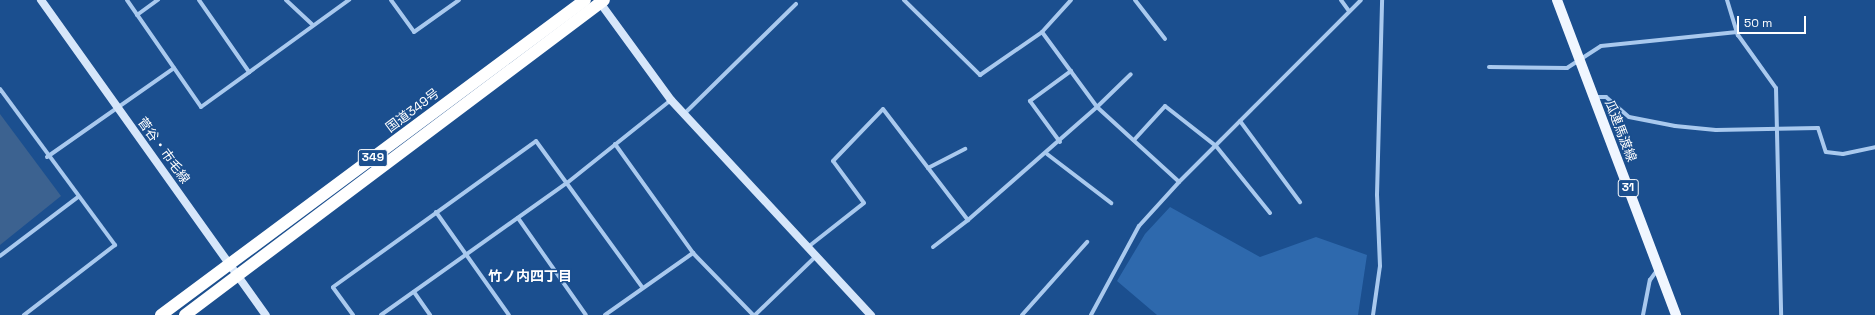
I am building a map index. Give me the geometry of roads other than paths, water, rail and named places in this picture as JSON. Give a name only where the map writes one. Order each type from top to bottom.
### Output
[{"type":"highway","name":"国道349号","points":[[161,315],[585,0]]},
{"type":"highway","name":"国道349号","points":[[186,315],[601,1]]},
{"type":"main road","name":"瓜連馬渡線","points":[[1557,0],[1676,315]]},
{"type":"street","name":"菅谷・市毛線","points":[[41,0],[266,315]]},
{"type":"street","points":[[127,0],[201,107],[349,0]]},
{"type":"street","points":[[137,14],[158,0]]},
{"type":"street","points":[[199,0],[249,72]]},
{"type":"street","points":[[286,0],[313,25]]},
{"type":"street","points":[[391,0],[414,32],[459,0]]},
{"type":"street","points":[[904,0],[980,75],[1042,32],[1071,0]]},
{"type":"street","points":[[1135,0],[1165,39]]},
{"type":"street","points":[[1341,0],[1349,11]]},
{"type":"street","points":[[1091,315],[1140,226],[1179,182],[1361,0]]},
{"type":"street","points":[[1373,315],[1380,266],[1378,195],[1382,0]]},
{"type":"street","points":[[1727,0],[1737,32],[1776,88],[1781,315]]},
{"type":"street","points":[[601,1],[671,100],[871,315]]},
{"type":"street","points":[[684,114],[796,4]]},
{"type":"street","points":[[1042,32],[1097,107],[1179,182]]},
{"type":"street","points":[[1489,67],[1568,68],[1601,46],[1737,32]]},
{"type":"street","points":[[47,157],[174,68]]},
{"type":"street","points":[[1060,142],[1030,101],[1071,71]]},
{"type":"street","points":[[933,247],[968,220],[1047,154],[1131,74]]},
{"type":"street","points":[[0,88],[47,157],[115,245],[24,315]]},
{"type":"street","points":[[1593,96],[1606,97],[1629,116],[1675,126],[1716,130],[1818,128],[1826,152],[1843,154],[1875,147]]},
{"type":"street","points":[[381,315],[567,182],[671,100]]},
{"type":"street","points":[[1134,140],[1165,106],[1216,146],[1270,213]]},
{"type":"street","points":[[808,247],[864,204],[834,161],[883,109],[968,220]]},
{"type":"street","points":[[1240,121],[1300,202]]},
{"type":"street","points":[[353,315],[333,286],[536,140],[642,287]]},
{"type":"street","points":[[615,144],[693,253],[754,315],[816,256]]},
{"type":"street","points":[[928,168],[965,150]]},
{"type":"street","points":[[1047,154],[1111,203]]},
{"type":"street","points":[[0,256],[78,197]]},
{"type":"street","points":[[436,212],[509,315]]},
{"type":"street","points":[[518,218],[586,315]]},
{"type":"street","points":[[1022,315],[1088,242]]},
{"type":"street","points":[[605,315],[642,287],[693,253]]},
{"type":"street","points":[[1643,315],[1650,280],[1658,268]]},
{"type":"street","points":[[414,292],[430,315]]},
{"type":"district","name":"竹ノ内四丁目","points":[[530,276]]}]
